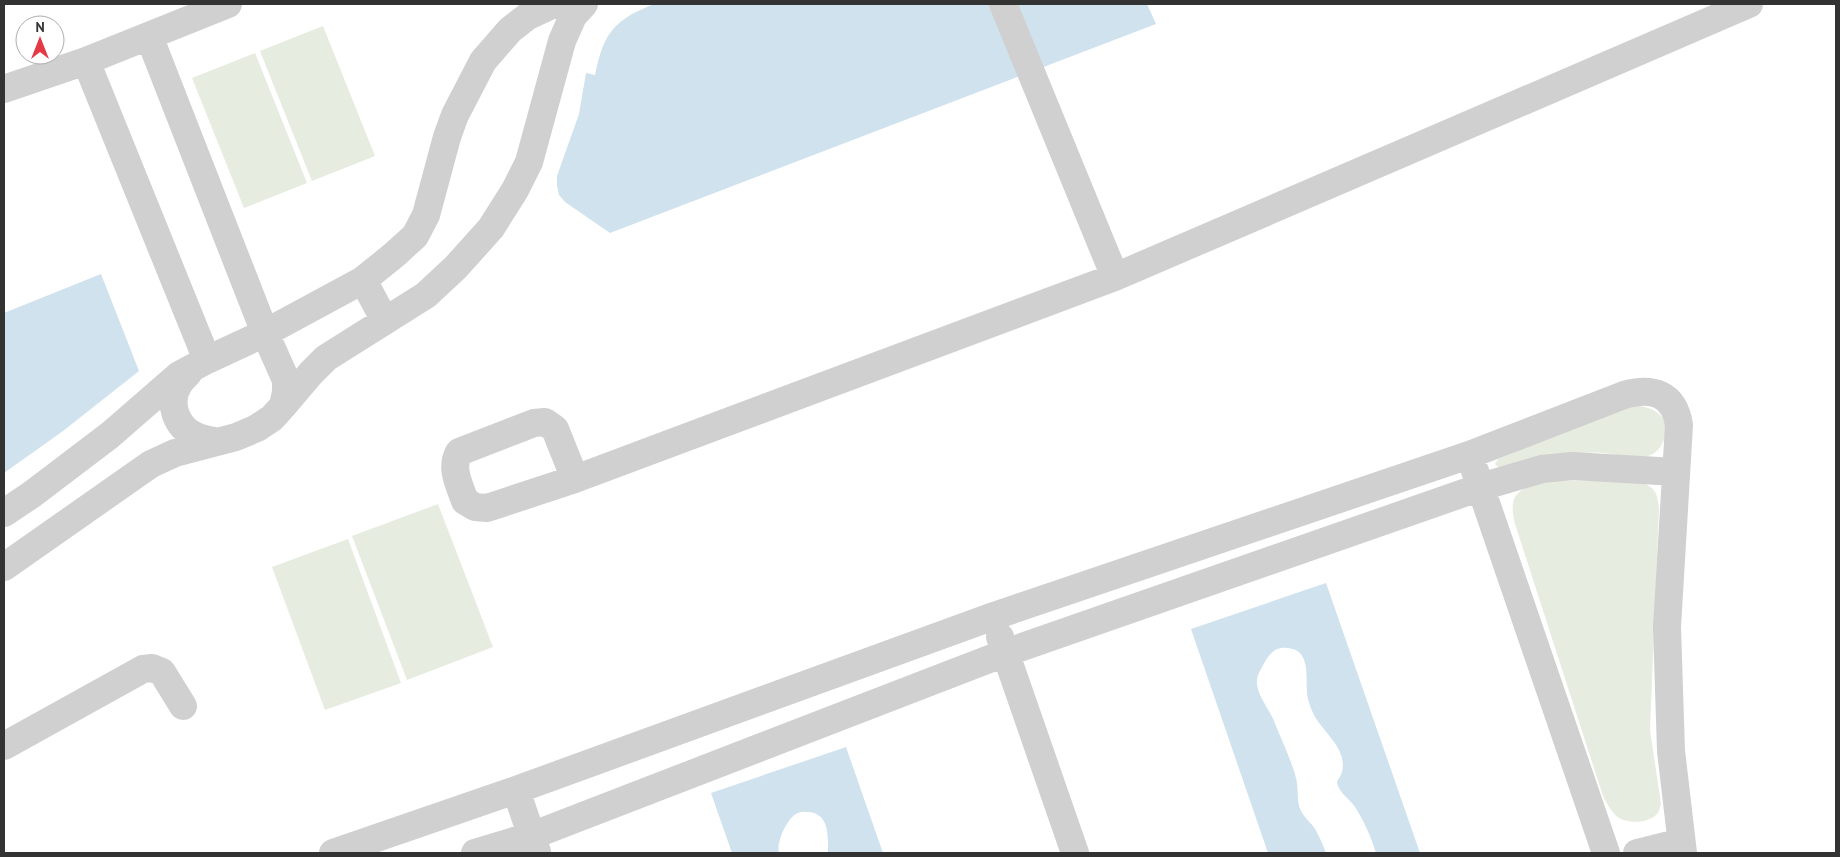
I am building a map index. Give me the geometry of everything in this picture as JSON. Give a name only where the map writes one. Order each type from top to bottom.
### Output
[{"type":"street","points":[[4,89],[86,62],[228,4]]},
{"type":"street","points":[[4,513],[86,453],[180,375],[266,333],[363,280],[415,236],[426,215],[452,122],[483,61],[510,30],[528,16],[554,4]]},
{"type":"street","points":[[4,567],[151,464],[175,453],[236,437],[257,428],[272,418],[326,358],[426,295],[456,267],[491,228],[515,190],[529,162],[562,41],[573,16],[584,4]]},
{"type":"street","points":[[1003,4],[1115,277]]},
{"type":"street","points":[[575,479],[1115,277],[1749,4]]},
{"type":"street","points":[[149,36],[286,380],[283,406]]},
{"type":"street","points":[[86,62],[200,364]]},
{"type":"street","points":[[363,280],[385,321]]},
{"type":"street","points":[[200,364],[178,384],[173,398],[175,414],[183,427],[195,436],[215,441]]},
{"type":"street","points":[[333,853],[516,790],[994,616],[1469,455],[1638,391],[1662,396],[1672,403],[1677,413],[1679,425],[1667,627],[1671,751],[1682,848],[1637,853]]},
{"type":"street","points":[[1469,455],[1606,853]]},
{"type":"street","points":[[475,853],[534,844],[1006,653],[1481,487],[1542,469],[1572,466],[1676,472]]},
{"type":"street","points":[[994,616],[1074,853]]},
{"type":"street","points":[[4,746],[143,669],[152,668],[162,672],[183,706]]},
{"type":"street","points":[[516,790],[534,844]]},
{"type":"shaded area","points":[[323,26],[375,156],[312,181],[260,51]]},
{"type":"shaded area","points":[[255,53],[307,183],[244,208],[192,78]]},
{"type":"shaded area","points":[[1640,406],[1657,412],[1664,421],[1666,431],[1661,447],[1648,456],[1576,453],[1505,467],[1498,467],[1495,464],[1498,459],[1605,414],[1625,407]]},
{"type":"shaded area","points":[[1552,480],[1641,482],[1655,491],[1657,498],[1659,507],[1650,730],[1661,804],[1657,814],[1644,821],[1628,821],[1619,818],[1612,811],[1603,796],[1515,524],[1513,504],[1519,492],[1533,485]]},
{"type":"shaded area","points":[[438,504],[493,647],[407,680],[352,536]]},
{"type":"shaded area","points":[[348,539],[401,683],[325,710],[272,567]]},
{"type":"water","points":[[654,4],[1147,4],[1156,24],[610,233],[565,202],[559,195],[557,176],[579,114],[586,73],[595,75],[602,48],[613,29],[629,16]]},
{"type":"water","points":[[101,274],[139,371],[63,431],[4,473],[4,313]]},
{"type":"water","points":[[1326,583],[1420,853],[1376,853],[1358,812],[1338,786],[1337,782],[1342,772],[1343,763],[1341,755],[1311,708],[1303,658],[1295,650],[1282,648],[1277,649],[1267,659],[1259,673],[1257,685],[1291,764],[1297,782],[1301,811],[1315,829],[1326,853],[1268,853],[1191,629]]},
{"type":"water","points":[[846,747],[883,853],[828,853],[828,834],[821,817],[809,812],[799,812],[794,815],[783,831],[779,843],[779,853],[732,853],[711,793]]}]
